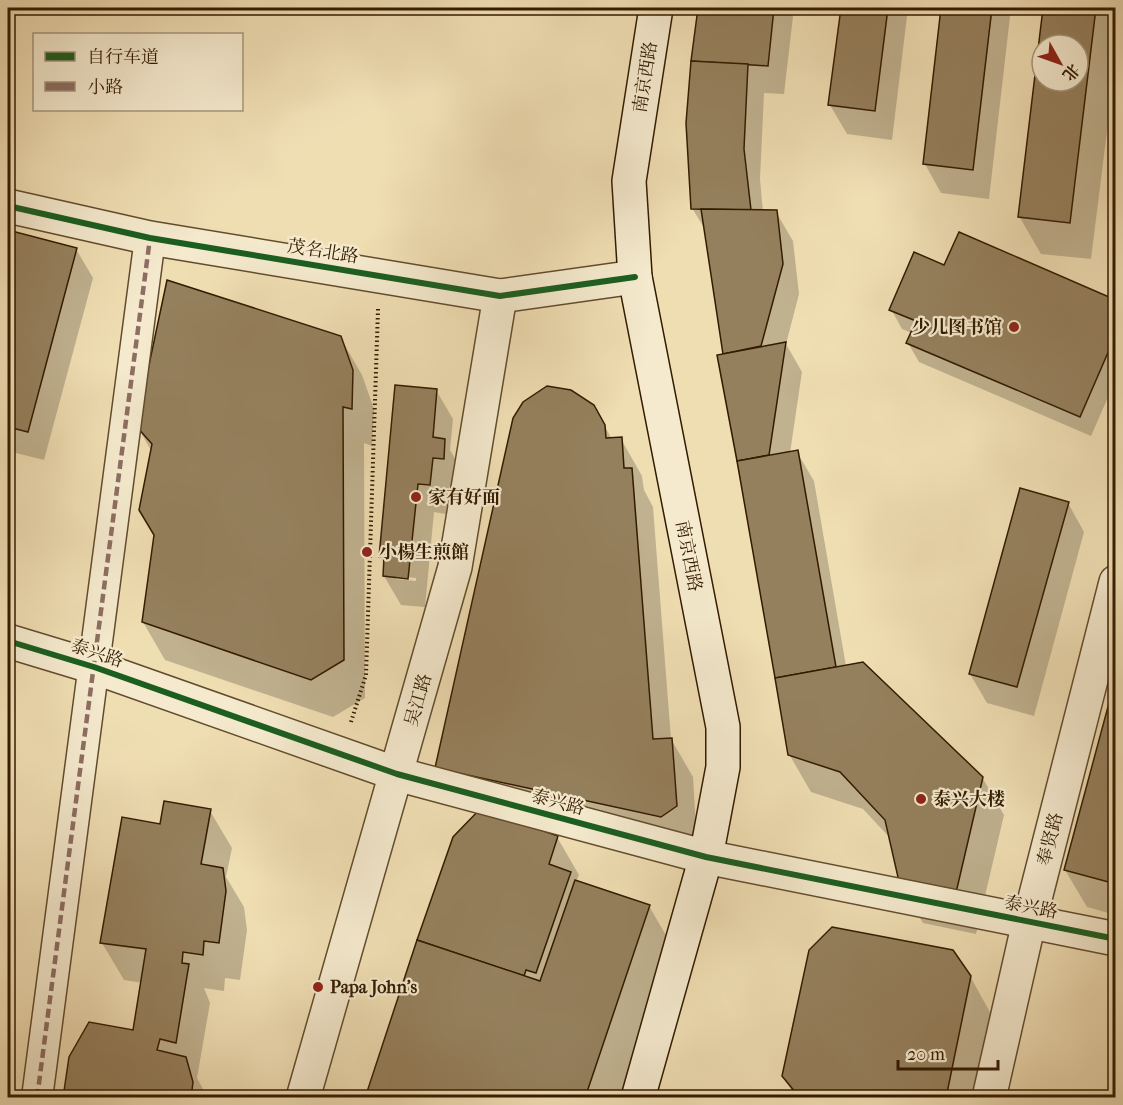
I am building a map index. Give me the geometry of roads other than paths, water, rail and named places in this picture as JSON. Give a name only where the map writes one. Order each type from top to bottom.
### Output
[{"type":"street","name":"南京西路","points":[[638,1098],[706,857],[723,767],[723,727],[635,277],[629,181],[656,8]]},
{"type":"street","name":"茂名北路","points":[[8,206],[150,238],[500,296],[635,277]]},
{"type":"street","points":[[37,1098],[150,238]]},
{"type":"street","name":"吴江路","points":[[303,1098],[455,567],[500,296]]},
{"type":"street","name":"奉贤路","points":[[989,1098],[1029,922],[1116,582]]},
{"type":"street","name":"泰兴路","points":[[8,641],[94,667],[340,756],[397,774],[706,857],[1116,939]]},
{"type":"place","name":"少儿图书馆","points":[[1014,327]]},
{"type":"place","name":"家有好面","points":[[416,497]]},
{"type":"place","name":"小楊生煎館","points":[[367,552]]},
{"type":"place","name":"泰兴大楼","points":[[921,799]]},
{"type":"place","name":"Papa John's","points":[[318,987]]}]
